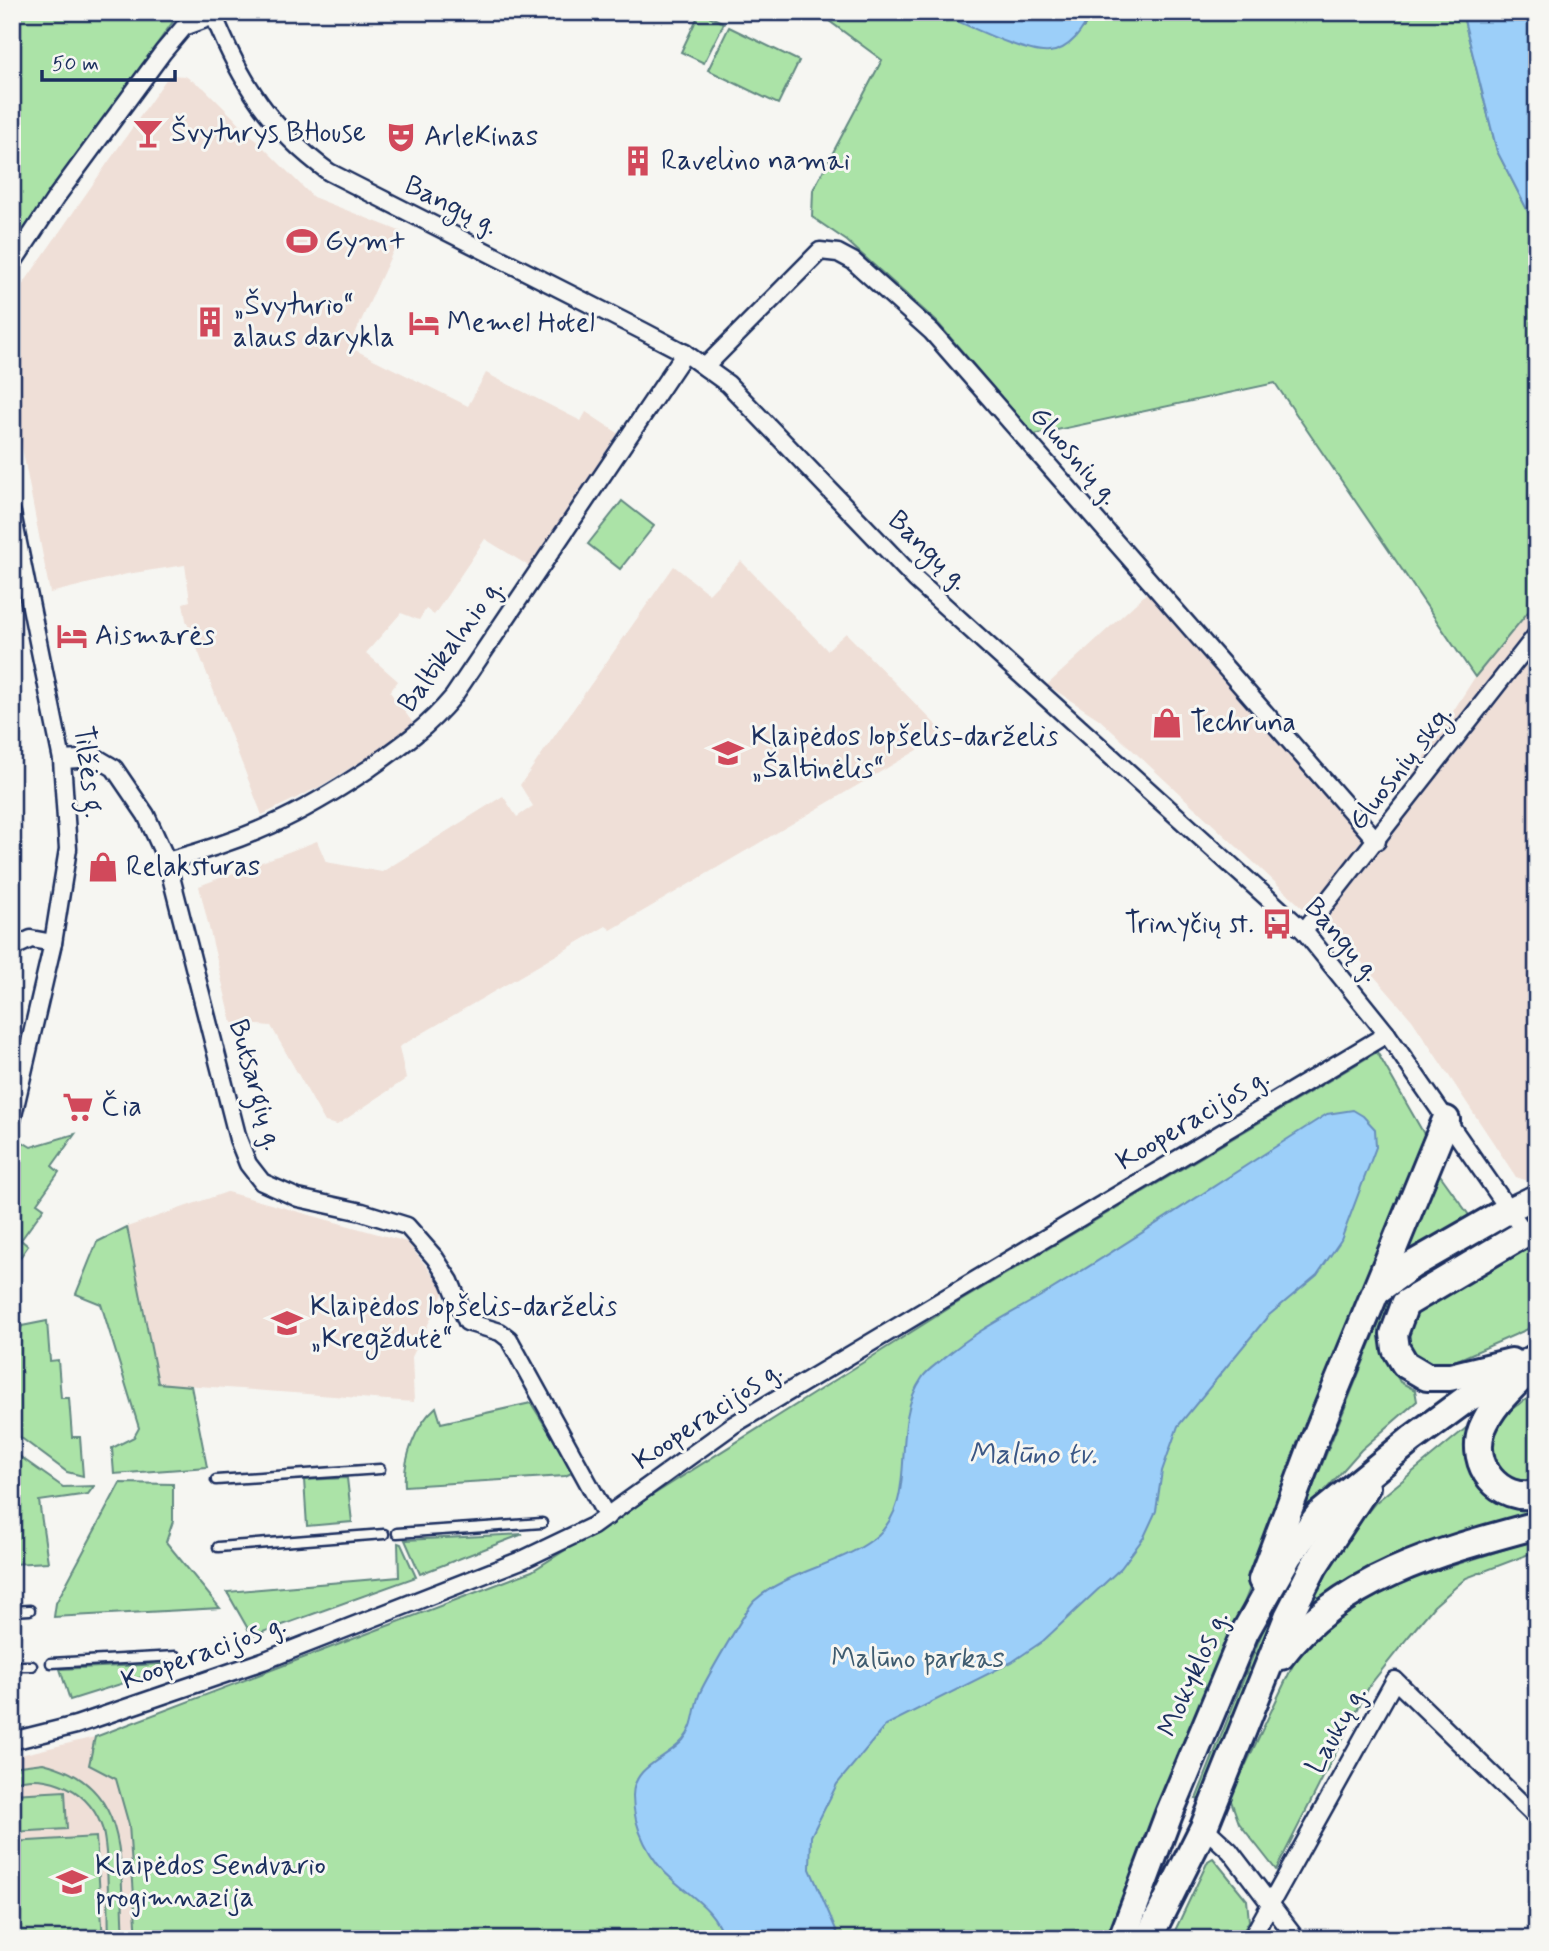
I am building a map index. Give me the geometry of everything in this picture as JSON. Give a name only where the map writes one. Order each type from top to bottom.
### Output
[{"type":"main road","points":[[1245,1632],[1270,1556],[1446,1120]]},
{"type":"main road","points":[[1378,1289],[1412,1265],[1537,1196]]},
{"type":"main road","points":[[1531,1230],[1405,1304],[1394,1334],[1396,1349],[1405,1364],[1426,1377],[1450,1377],[1537,1358]]},
{"type":"main road","points":[[1537,1358],[1491,1409],[1481,1432],[1480,1452],[1488,1479],[1498,1487],[1521,1496],[1537,1493]]},
{"type":"main road","name":"Mokyklos g.","points":[[1122,1939],[1169,1814],[1245,1632],[1289,1556],[1319,1515],[1412,1439],[1465,1400],[1537,1358]]},
{"type":"main road","name":"Mokyklos g.","points":[[1148,1939],[1204,1827],[1288,1617],[1314,1566],[1377,1470]]},
{"type":"main road","points":[[1264,1680],[1297,1634],[1370,1582],[1417,1561],[1537,1525]]},
{"type":"main road","points":[[1169,1814],[1204,1827]]},
{"type":"street","points":[[12,264],[57,196],[163,52],[184,27],[214,14]]},
{"type":"street","name":"Bangų g.","points":[[214,14],[227,49],[265,113],[287,139],[329,172],[685,353],[757,412],[916,580],[1304,931],[1387,1034],[1508,1210],[1531,1230]]},
{"type":"street","name":"Gluosnių g.","points":[[705,367],[820,251],[838,253],[853,261],[932,331],[1377,841]]},
{"type":"street","name":"Baltikalnio g.","points":[[167,861],[244,838],[312,807],[413,740],[434,720],[453,697],[685,353]]},
{"type":"street","name":"Tilžės g.","points":[[12,513],[62,760],[68,849],[53,943],[12,1120]]},
{"type":"street","name":"Gluosnių skg.","points":[[1304,931],[1537,634]]},
{"type":"street","name":"Butsargių g.","points":[[62,760],[97,758],[114,768],[146,815],[167,861],[238,1139],[248,1164],[262,1182],[298,1198],[362,1212],[407,1226],[435,1258],[450,1281],[467,1322],[500,1332],[509,1339],[607,1517]]},
{"type":"street","points":[[12,948],[31,939],[53,943]]},
{"type":"street","name":"Kooperacijos g.","points":[[12,1741],[96,1718],[262,1661],[524,1559],[607,1517],[733,1425],[1387,1034]]},
{"type":"street","name":"Laukų g.","points":[[1270,1905],[1395,1680],[1537,1818]]},
{"type":"street","points":[[1204,1827],[1230,1851],[1297,1939]]},
{"type":"street","points":[[1251,1939],[1270,1905]]},
{"type":"lane","points":[[216,1480],[380,1469]]},
{"type":"lane","points":[[397,1534],[542,1523]]},
{"type":"lane","points":[[218,1548],[384,1534]]},
{"type":"lane","points":[[12,1611],[30,1610]]},
{"type":"lane","points":[[51,1663],[176,1656]]},
{"type":"lane","points":[[12,1667],[32,1665]]},
{"type":"shaded area","points":[[169,75],[185,76],[204,88],[313,197],[402,232],[349,347],[468,406],[486,373],[581,421],[586,412],[618,433],[532,568],[485,539],[434,615],[426,609],[419,620],[401,613],[366,653],[398,681],[390,692],[413,723],[386,746],[321,786],[262,815],[186,620],[183,603],[190,601],[185,565],[127,574],[50,593],[12,395],[12,300]]},
{"type":"shaded area","points":[[741,561],[827,650],[846,633],[945,734],[611,930],[606,926],[399,1047],[406,1079],[337,1125],[325,1122],[271,1026],[232,1023],[199,886],[317,841],[326,862],[382,872],[503,796],[517,817],[533,806],[520,785],[674,566],[709,594]]},
{"type":"shaded area","points":[[1161,580],[1377,830],[1475,677],[1537,601],[1537,1178],[1525,1180],[1516,1177],[1412,1020],[1342,939],[1305,910],[1099,719],[1047,685]]},
{"type":"shaded area","name":"Klaipėdos lopšelis-darželis „Kregždutė“","points":[[227,1192],[407,1242],[445,1290],[412,1357],[414,1402],[158,1383],[127,1227]]},
{"type":"shaded area","name":"Klaipėdos Sendvario progimnazija","points":[[95,1737],[89,1765],[116,1779],[129,1825],[137,1939],[12,1939],[12,1757]]},
{"type":"green space","points":[[12,12],[180,12],[12,245]]},
{"type":"green space","points":[[700,12],[724,23],[704,63],[681,52]]},
{"type":"green space","points":[[805,12],[937,12],[1026,48],[1050,52],[1084,27],[1090,12],[1462,12],[1497,151],[1537,229],[1537,601],[1475,677],[1275,383],[1034,435],[937,322],[847,241],[812,217],[813,190],[882,60],[829,21]]},
{"type":"green space","points":[[729,27],[799,61],[778,104],[708,70]]},
{"type":"green space","points":[[622,501],[654,526],[620,569],[588,544]]},
{"type":"green space","name":"Malūno parkas","points":[[1377,1052],[1424,1134],[1425,1146],[1111,1939],[137,1939],[129,1825],[116,1779],[89,1765],[95,1737],[532,1571],[959,1302]]},
{"type":"green space","points":[[75,1134],[52,1166],[59,1172],[37,1203],[44,1208],[21,1240],[28,1246],[12,1269],[12,1147],[16,1138],[31,1147]]},
{"type":"green space","points":[[1438,1172],[1471,1218],[1407,1254],[1407,1250]]},
{"type":"green space","points":[[127,1227],[158,1383],[191,1386],[207,1467],[114,1474],[112,1448],[134,1437],[139,1428],[101,1304],[76,1294],[97,1242]]},
{"type":"green space","points":[[1485,1237],[1488,1243],[1413,1285],[1384,1353],[1400,1382],[1415,1390],[1417,1401],[1361,1450],[1300,1519],[1390,1296],[1400,1285]]},
{"type":"green space","points":[[1537,1238],[1537,1325],[1446,1365],[1432,1367],[1411,1361],[1404,1346],[1406,1314],[1432,1295]]},
{"type":"green space","points":[[47,1321],[50,1361],[58,1360],[61,1398],[69,1398],[72,1437],[80,1437],[83,1476],[67,1472],[12,1431],[12,1344],[22,1326]]},
{"type":"green space","points":[[1537,1394],[1537,1486],[1510,1484],[1490,1456],[1494,1434],[1509,1411]]},
{"type":"green space","points":[[531,1403],[574,1472],[565,1476],[405,1486],[408,1454],[416,1433],[436,1407],[441,1423]]},
{"type":"green space","points":[[1472,1423],[1468,1441],[1537,1507],[1537,1516],[1413,1549],[1366,1572],[1308,1611],[1303,1611],[1340,1546],[1375,1503]]},
{"type":"green space","points":[[12,1451],[63,1487],[94,1486],[88,1494],[39,1501],[48,1562],[12,1564]]},
{"type":"green space","points":[[347,1478],[352,1522],[307,1526],[304,1480]]},
{"type":"green space","points":[[120,1483],[173,1484],[173,1521],[166,1542],[220,1608],[54,1617],[56,1603]]},
{"type":"green space","points":[[523,1534],[420,1574],[405,1540]]},
{"type":"green space","points":[[1537,1539],[1537,1551],[1466,1578],[1434,1606],[1370,1685],[1276,1870],[1239,1823],[1230,1798],[1302,1646],[1382,1588]]},
{"type":"green space","points":[[1318,1540],[1289,1585],[1201,1800],[1196,1799],[1267,1620],[1294,1565]]},
{"type":"green space","points":[[398,1543],[401,1544],[416,1577],[252,1636],[227,1592],[399,1577]]},
{"type":"green space","points":[[162,1664],[162,1671],[70,1700],[60,1669]]},
{"type":"green space","points":[[43,1763],[72,1774],[93,1789],[107,1809],[120,1857],[124,1939],[109,1939],[104,1834],[90,1806],[67,1787],[48,1780],[12,1783],[12,1767]]},
{"type":"green space","points":[[65,1791],[67,1829],[12,1832],[12,1794]]},
{"type":"green space","points":[[96,1837],[103,1939],[12,1939],[12,1842]]},
{"type":"green space","points":[[1213,1858],[1247,1900],[1249,1921],[1239,1939],[1171,1939],[1208,1861]]},
{"type":"water","points":[[937,12],[1090,12],[1084,26],[1070,43],[1057,50],[1039,52],[1010,43]]},
{"type":"water","points":[[1462,12],[1537,12],[1537,229],[1497,151]]},
{"type":"water","name":"Malūno tv.","points":[[1353,1110],[1375,1129],[1376,1147],[1341,1240],[1317,1275],[1268,1316],[1178,1426],[1162,1471],[1156,1511],[1144,1537],[1121,1568],[1043,1641],[1012,1662],[886,1725],[837,1784],[811,1836],[810,1869],[840,1939],[724,1939],[710,1913],[665,1873],[650,1854],[636,1820],[634,1785],[645,1770],[676,1747],[687,1735],[702,1688],[754,1601],[781,1582],[858,1549],[872,1540],[887,1524],[896,1506],[901,1485],[907,1419],[912,1398],[924,1375],[981,1330],[1046,1293],[1327,1114]]},
{"type":"place","name":"Švyturys BHouse","points":[[148,133]]},
{"type":"place","name":"ArleKinas","points":[[401,137]]},
{"type":"place","name":"Ravelino namai","points":[[638,161]]},
{"type":"place","name":"Gym+","points":[[302,241]]},
{"type":"place","name":"„Švyturio“ alaus darykla","points":[[210,322]]},
{"type":"place","name":"Memel Hotel","points":[[424,323]]},
{"type":"place","name":"Aismarės","points":[[72,636]]},
{"type":"place","name":"Techruna","points":[[1167,723]]},
{"type":"place","name":"Klaipėdos lopšelis-darželis „Šaltinėlis“","points":[[728,753]]},
{"type":"place","name":"Relaksturas","points":[[103,867]]},
{"type":"place","name":"Trinyčių st.","points":[[1277,924]]},
{"type":"place","name":"Čia","points":[[78,1107]]},
{"type":"place","name":"Klaipėdos lopšelis-darželis „Kregždutė“","points":[[287,1323]]},
{"type":"place","name":"Klaipėdos Sendvario progimnazija","points":[[72,1882]]}]
